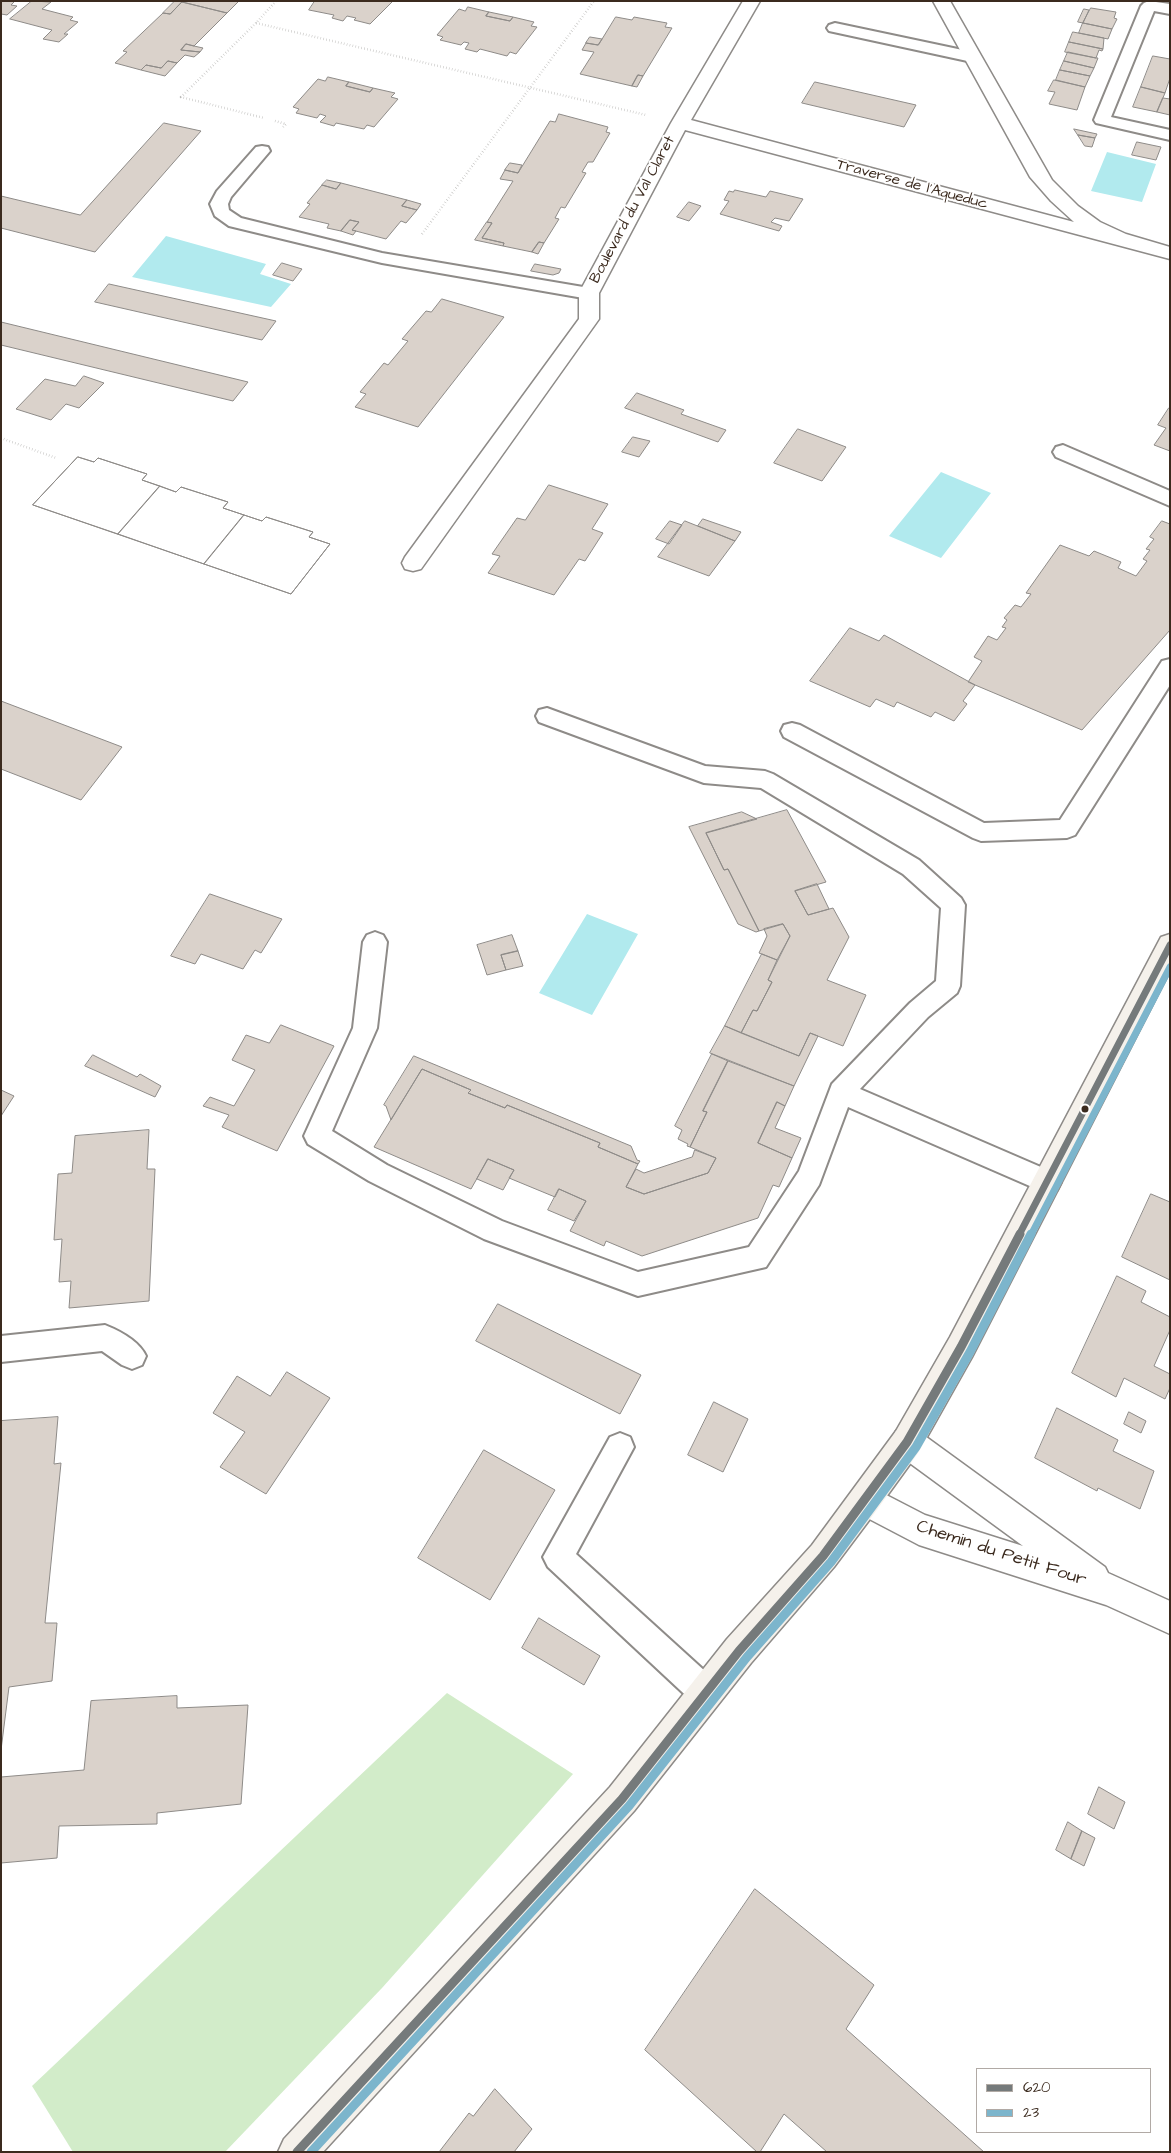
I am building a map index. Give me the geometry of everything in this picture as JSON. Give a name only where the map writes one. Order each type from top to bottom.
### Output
[{"type":"main road","points":[[297,2152],[622,1799],[739,1651],[823,1556],[907,1442],[961,1346],[1048,1182],[1170,945]]},
{"type":"street","name":"Boulevard du Val Claret","points":[[413,563],[589,318],[588,293],[680,123],[752,1]]},
{"type":"street","points":[[940,1],[1039,177],[1060,201],[1094,227],[1143,246],[1170,253]]},
{"type":"street","name":"Traverse de l'Aqueduc","points":[[680,123],[1143,246]]},
{"type":"street","name":"Chemin du Petit Four","points":[[907,1442],[1111,1590]]},
{"type":"street","name":"Chemin du Petit Four","points":[[865,1500],[919,1529],[1111,1590],[1170,1618]]},
{"type":"lane","points":[[1170,9],[1149,6],[1102,120],[1170,135]]},
{"type":"lane","points":[[835,28],[972,57]]},
{"type":"lane","points":[[262,151],[222,195],[219,204],[222,212],[235,222],[353,252],[524,280],[588,293]]},
{"type":"lane","points":[[1063,452],[1170,498]]},
{"type":"lane","points":[[792,731],[981,832],[1067,829],[1170,667]]},
{"type":"lane","points":[[375,942],[365,1028],[317,1136],[378,1173],[493,1230],[638,1284],[757,1258],[810,1177],[841,1092],[919,1010],[948,986],[953,905],[911,867],[765,780],[704,774],[547,716]]},
{"type":"lane","points":[[841,1092],[1048,1182]]},
{"type":"lane","points":[[1,1349],[105,1338],[132,1356]]},
{"type":"lane","points":[[620,1447],[558,1556],[706,1692]]},
{"type":"path","points":[[262,151],[286,124],[181,97],[276,1]]},
{"type":"path","points":[[403,261],[594,1]]},
{"type":"path","points":[[256,23],[680,123]]},
{"type":"path","points":[[1,438],[56,458]]},
{"type":"green space","points":[[447,1693],[573,1774],[382,1988],[225,2152],[73,2152],[32,2086]]},
{"type":"water","points":[[1107,152],[1156,164],[1142,202],[1091,191]]},
{"type":"water","points":[[166,236],[266,264],[260,274],[291,284],[271,307],[132,277]]},
{"type":"water","points":[[941,472],[991,493],[941,558],[889,536]]},
{"type":"water","points":[[587,914],[638,934],[592,1015],[539,993]]},
{"type":"building","points":[[1,1],[15,1],[11,5],[17,6],[7,15],[1,14]]},
{"type":"building","points":[[32,1],[51,2],[42,9],[73,17],[70,20],[78,22],[64,34],[68,34],[59,42],[43,39],[52,30],[10,19]]},
{"type":"building","points":[[175,1],[183,1],[170,14],[163,13]]},
{"type":"building","points":[[183,1],[239,1],[227,13]]},
{"type":"building","points":[[315,1],[393,1],[370,24],[347,16],[343,21],[332,18],[334,15],[309,10]]},
{"type":"building","points":[[182,2],[227,13],[194,46],[186,44],[181,50],[200,52],[194,57],[185,55],[177,63],[168,61],[161,68],[146,65],[141,70],[115,63],[127,52],[123,51],[163,13],[170,14]]},
{"type":"building","points":[[468,7],[489,12],[486,16],[510,21],[513,17],[534,22],[531,26],[537,27],[516,54],[510,52],[507,56],[480,49],[477,52],[465,49],[469,43],[464,42],[461,45],[440,40],[443,37],[437,35],[459,9],[465,11]]},
{"type":"building","points":[[1091,8],[1116,12],[1114,18],[1117,19],[1112,29],[1083,23]]},
{"type":"building","points":[[1084,9],[1089,10],[1083,23],[1078,22]]},
{"type":"building","points":[[489,12],[513,17],[510,21],[486,16]]},
{"type":"building","points":[[616,17],[632,20],[634,17],[667,23],[665,27],[672,28],[643,76],[638,75],[632,86],[580,74],[594,52],[582,50],[586,43],[598,45]]},
{"type":"building","points":[[1083,23],[1112,29],[1108,39],[1079,33]]},
{"type":"building","points":[[1073,32],[1104,38],[1103,49],[1069,42]]},
{"type":"building","points":[[590,37],[602,39],[598,45],[586,43]]},
{"type":"building","points":[[1069,42],[1103,49],[1102,51],[1099,50],[1096,58],[1065,52]]},
{"type":"building","points":[[186,44],[203,48],[200,52],[181,50]]},
{"type":"building","points":[[1068,52],[1098,58],[1094,68],[1064,61]]},
{"type":"building","points":[[1153,56],[1170,59],[1170,78],[1165,93],[1141,87]]},
{"type":"building","points":[[168,61],[177,63],[165,76],[141,70],[146,65],[161,68]]},
{"type":"building","points":[[1064,61],[1094,68],[1090,76],[1060,70]]},
{"type":"building","points":[[1060,70],[1090,76],[1085,87],[1056,80]]},
{"type":"building","points":[[638,75],[643,76],[637,87],[632,86]]},
{"type":"building","points":[[328,77],[349,82],[346,86],[370,92],[373,88],[395,93],[391,97],[398,99],[374,127],[367,125],[364,129],[336,123],[334,126],[320,122],[326,116],[320,114],[317,118],[296,113],[299,109],[293,107],[318,79],[325,81]]},
{"type":"building","points":[[1054,80],[1085,87],[1077,110],[1049,104],[1055,92],[1048,91]]},
{"type":"building","points":[[349,82],[373,88],[370,92],[346,86]]},
{"type":"building","points":[[815,82],[916,105],[904,127],[802,103]]},
{"type":"building","points":[[1141,87],[1165,93],[1157,112],[1133,107]]},
{"type":"building","points":[[1163,98],[1170,99],[1170,115],[1157,112]]},
{"type":"building","points":[[559,114],[608,127],[606,132],[610,133],[593,162],[588,162],[582,172],[586,173],[565,208],[561,207],[555,218],[559,219],[544,243],[539,242],[532,252],[503,246],[504,243],[482,238],[492,223],[487,222],[513,181],[500,179],[505,170],[518,173],[550,121],[555,122]]},
{"type":"building","points":[[164,123],[201,131],[95,252],[1,228],[1,196],[80,215]]},
{"type":"building","points":[[1074,129],[1097,134],[1095,138],[1078,135]]},
{"type":"building","points":[[1078,135],[1095,138],[1092,147],[1085,146]]},
{"type":"building","points":[[1137,142],[1161,147],[1156,160],[1132,155]]},
{"type":"building","points":[[510,163],[522,165],[518,173],[505,170]]},
{"type":"building","points":[[327,180],[341,183],[336,189],[322,185]]},
{"type":"building","points":[[341,183],[407,200],[402,206],[417,210],[406,223],[401,221],[386,239],[352,230],[359,222],[350,220],[341,231],[327,228],[329,224],[299,217],[310,204],[307,203],[322,185],[336,189]]},
{"type":"building","points":[[735,190],[766,197],[770,191],[803,199],[789,221],[775,218],[771,222],[782,226],[779,231],[720,214],[729,201],[724,200],[729,191],[733,192]]},
{"type":"building","points":[[407,200],[421,204],[417,210],[402,206]]},
{"type":"building","points":[[689,202],[701,206],[689,221],[677,217]]},
{"type":"building","points":[[350,220],[359,222],[352,230],[356,231],[353,235],[341,231]]},
{"type":"building","points":[[487,222],[492,223],[482,238],[504,243],[503,246],[475,240]]},
{"type":"building","points":[[539,242],[544,243],[538,254],[532,252]]},
{"type":"building","points":[[282,263],[302,269],[293,281],[273,275]]},
{"type":"building","points":[[535,264],[561,269],[559,273],[553,275],[531,271]]},
{"type":"building","points":[[109,284],[276,321],[262,340],[95,302]]},
{"type":"building","points":[[442,299],[504,317],[418,427],[355,407],[366,394],[360,392],[384,363],[388,365],[408,341],[402,339],[426,311],[431,312]]},
{"type":"building","points":[[1,322],[248,382],[233,401],[1,345]]},
{"type":"building","points":[[84,376],[104,383],[79,408],[66,404],[51,420],[16,409],[45,379],[75,386]]},
{"type":"building","points":[[637,393],[684,410],[681,414],[726,430],[718,442],[625,408]]},
{"type":"building","points":[[1169,408],[1170,451],[1154,445],[1166,428],[1158,425]]},
{"type":"building","points":[[798,429],[846,447],[822,481],[774,463]]},
{"type":"building","points":[[633,437],[650,441],[639,457],[622,452]]},
{"type":"building","points":[[78,457],[94,462],[98,458],[147,474],[142,480],[176,492],[181,487],[228,502],[223,508],[262,521],[266,517],[313,532],[309,537],[330,544],[291,594],[33,505]]},
{"type":"building","points":[[78,457],[94,462],[98,458],[147,474],[142,480],[160,486],[118,534],[33,505]]},
{"type":"building","points":[[549,485],[608,504],[592,529],[603,533],[585,561],[579,559],[554,595],[488,573],[500,556],[492,554],[517,518],[525,520]]},
{"type":"building","points":[[160,486],[176,492],[181,487],[228,502],[223,508],[244,515],[204,564],[118,534]]},
{"type":"building","points":[[244,515],[262,521],[266,517],[313,532],[309,537],[330,544],[291,594],[204,564]]},
{"type":"building","points":[[703,519],[741,532],[735,541],[698,526]]},
{"type":"building","points":[[670,521],[682,525],[669,544],[656,539]]},
{"type":"building","points":[[685,521],[735,541],[709,576],[658,557]]},
{"type":"building","points":[[1162,521],[1170,524],[1170,630],[1082,730],[968,682],[982,661],[974,657],[988,636],[997,640],[1006,628],[1002,627],[1007,620],[1004,618],[1015,605],[1021,607],[1031,594],[1026,593],[1060,545],[1089,556],[1094,551],[1121,562],[1118,568],[1136,576],[1147,561],[1143,559],[1150,550],[1146,549],[1154,539],[1150,537]]},
{"type":"building","points":[[850,628],[879,641],[884,635],[975,685],[963,701],[967,704],[954,721],[935,712],[931,717],[897,702],[894,707],[876,699],[870,707],[810,681]]},
{"type":"building","points":[[1,701],[122,747],[81,800],[1,769]]},
{"type":"building","points":[[787,810],[826,882],[795,891],[808,915],[833,908],[849,937],[827,980],[866,995],[843,1046],[810,1033],[799,1056],[741,1033],[753,1010],[757,1011],[772,982],[768,980],[790,936],[783,924],[759,931],[728,869],[724,870],[706,833]]},
{"type":"building","points":[[742,812],[757,819],[706,833],[724,870],[728,869],[759,931],[756,932],[738,924],[689,827]]},
{"type":"building","points":[[817,884],[829,909],[808,915],[795,891]]},
{"type":"building","points":[[210,894],[282,919],[261,953],[255,950],[243,969],[201,954],[195,964],[171,956]]},
{"type":"building","points":[[783,924],[790,936],[777,960],[759,953],[767,936],[764,929]]},
{"type":"building","points":[[512,935],[518,951],[501,955],[506,970],[487,975],[477,945]]},
{"type":"building","points":[[518,951],[523,966],[506,970],[501,955]]},
{"type":"building","points":[[762,954],[777,960],[768,980],[772,982],[757,1011],[753,1010],[741,1033],[725,1026]]},
{"type":"building","points":[[281,1025],[334,1046],[277,1151],[222,1127],[229,1115],[203,1106],[210,1097],[234,1106],[255,1070],[232,1060],[246,1035],[269,1043]]},
{"type":"building","points":[[725,1026],[799,1056],[810,1033],[818,1036],[794,1086],[710,1053]]},
{"type":"building","points":[[712,1054],[728,1061],[703,1111],[707,1112],[690,1147],[678,1139],[682,1130],[675,1126]]},
{"type":"building","points":[[93,1055],[137,1077],[140,1074],[161,1086],[155,1097],[85,1066]]},
{"type":"building","points":[[414,1056],[631,1146],[637,1160],[640,1161],[638,1164],[598,1147],[600,1143],[507,1105],[505,1108],[468,1093],[471,1090],[422,1069],[391,1120],[384,1105]]},
{"type":"building","points":[[728,1061],[794,1086],[785,1106],[777,1102],[758,1143],[792,1158],[779,1187],[773,1185],[758,1218],[642,1256],[606,1241],[604,1246],[570,1231],[586,1201],[559,1189],[555,1197],[509,1178],[514,1170],[488,1159],[471,1189],[374,1147],[422,1069],[471,1090],[468,1093],[505,1108],[507,1105],[600,1143],[598,1147],[638,1164],[626,1187],[644,1194],[708,1173],[716,1158],[690,1147],[707,1112],[703,1111]]},
{"type":"building","points":[[1,1090],[14,1096],[1,1116]]},
{"type":"building","points":[[777,1102],[785,1106],[775,1128],[801,1138],[792,1158],[758,1143]]},
{"type":"building","points":[[149,1130],[147,1169],[155,1169],[149,1301],[69,1308],[71,1281],[59,1282],[62,1239],[54,1240],[58,1174],[72,1173],[75,1136]]},
{"type":"building","points":[[695,1150],[716,1158],[708,1173],[644,1194],[626,1187],[636,1169],[644,1173],[692,1157]]},
{"type":"building","points":[[488,1159],[514,1170],[503,1190],[477,1179]]},
{"type":"building","points":[[559,1189],[586,1201],[574,1221],[548,1210]]},
{"type":"building","points":[[1151,1194],[1170,1202],[1170,1280],[1122,1257]]},
{"type":"building","points":[[1117,1276],[1146,1291],[1141,1302],[1170,1317],[1170,1330],[1154,1366],[1170,1374],[1170,1388],[1165,1399],[1124,1378],[1116,1397],[1072,1373]]},
{"type":"building","points":[[498,1304],[641,1375],[620,1414],[476,1341]]},
{"type":"building","points":[[287,1372],[330,1398],[266,1494],[220,1467],[245,1432],[213,1413],[237,1376],[270,1396]]},
{"type":"building","points":[[714,1402],[748,1419],[723,1472],[688,1455]]},
{"type":"building","points":[[1057,1408],[1118,1440],[1113,1451],[1154,1471],[1140,1509],[1098,1488],[1097,1491],[1035,1458]]},
{"type":"building","points":[[1129,1412],[1146,1421],[1141,1433],[1124,1424]]},
{"type":"building","points":[[58,1417],[54,1464],[61,1463],[45,1623],[57,1623],[52,1681],[9,1687],[1,1750],[1,1421]]},
{"type":"building","points":[[484,1450],[555,1490],[490,1600],[418,1558]]},
{"type":"building","points":[[539,1618],[600,1656],[584,1685],[522,1648]]},
{"type":"building","points":[[177,1696],[177,1708],[248,1705],[241,1804],[157,1813],[157,1824],[59,1826],[57,1858],[1,1863],[1,1777],[84,1770],[91,1701]]},
{"type":"building","points":[[1099,1787],[1125,1802],[1114,1829],[1088,1814]]},
{"type":"building","points":[[1068,1822],[1082,1831],[1071,1859],[1056,1850]]},
{"type":"building","points":[[1082,1831],[1095,1838],[1084,1866],[1071,1859]]},
{"type":"building","points":[[755,1889],[874,1985],[846,2029],[984,2152],[827,2152],[784,2114],[760,2152],[757,2152],[645,2050]]},
{"type":"building","points":[[495,2089],[532,2129],[514,2152],[439,2152],[469,2113],[473,2116]]},
{"type":"transit line","name":"620","points":[[297,2152],[622,1799],[739,1651],[823,1556],[907,1442],[961,1347],[1170,945]]},
{"type":"transit line","name":"23","points":[[311,2152],[629,1806],[747,1657],[831,1562],[916,1447],[970,1352],[1170,967]]}]
